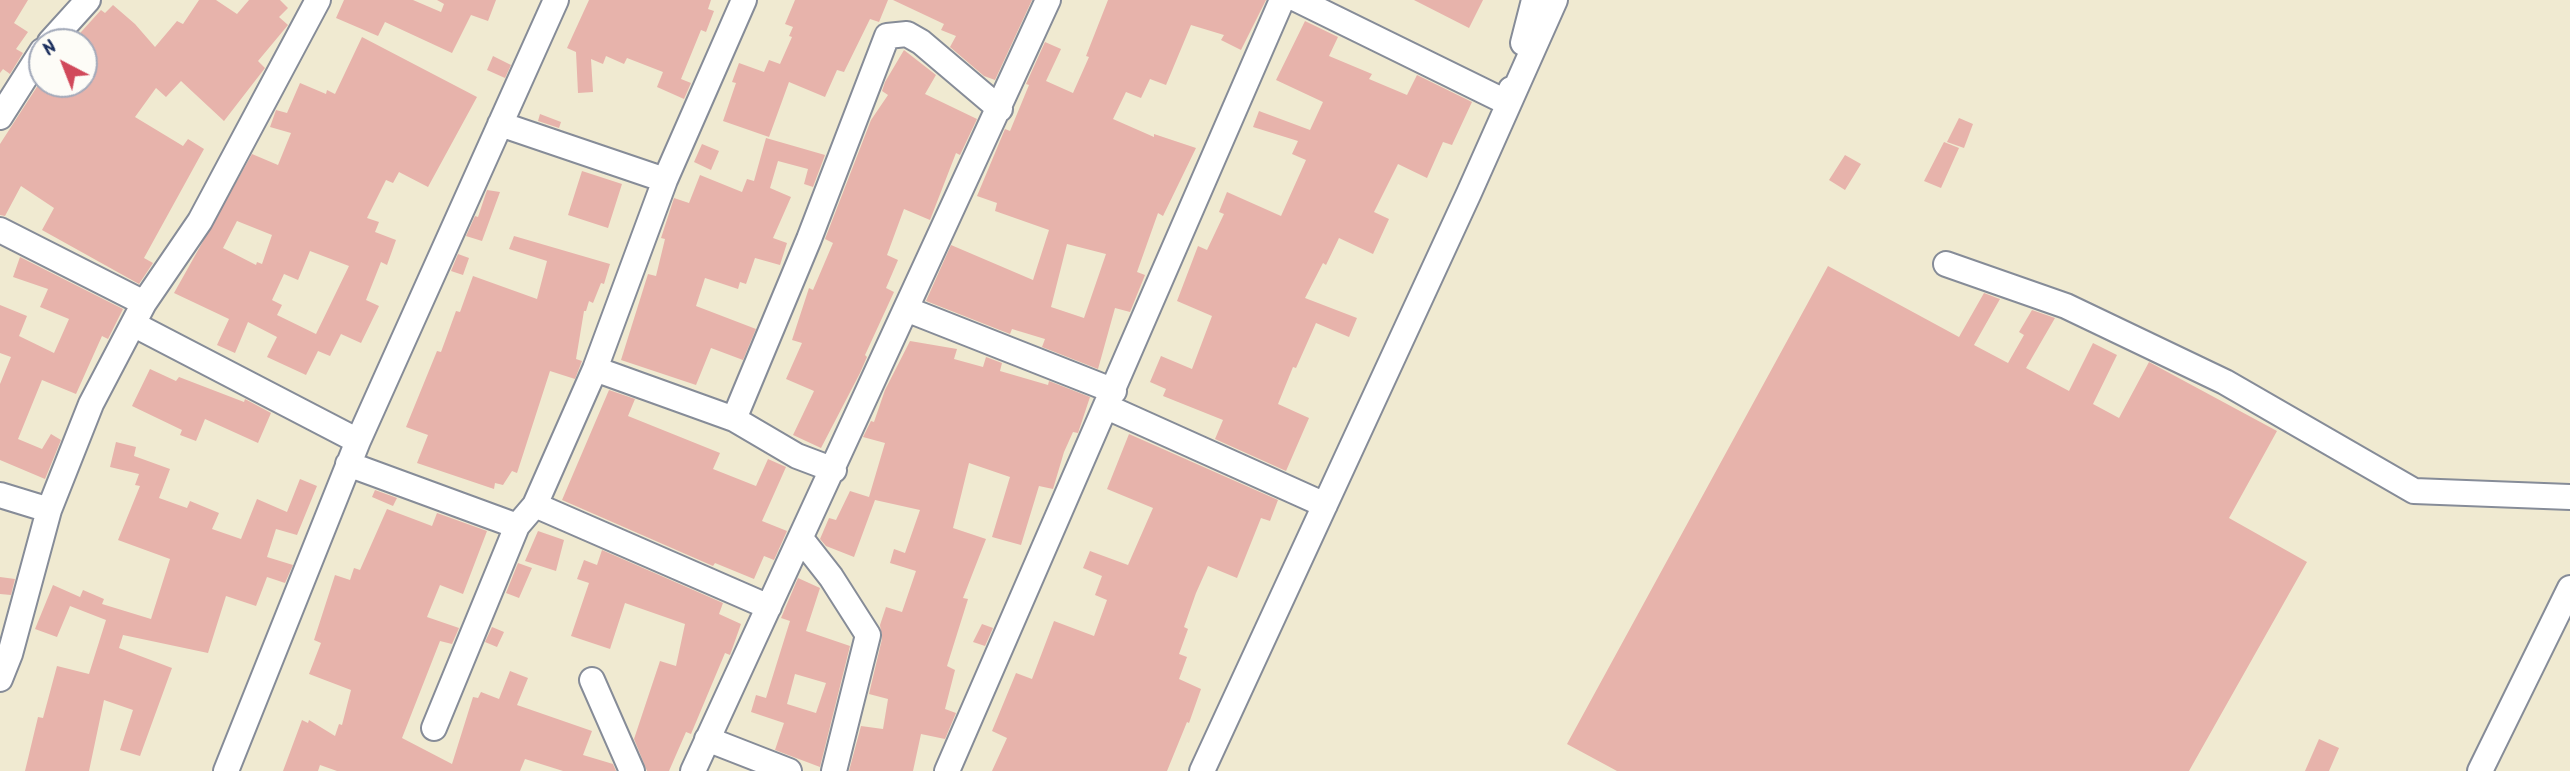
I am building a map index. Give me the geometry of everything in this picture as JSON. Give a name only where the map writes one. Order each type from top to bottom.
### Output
[{"type":"street","points":[[63,28],[88,0]]},
{"type":"street","points":[[0,679],[10,654],[49,510],[91,404],[138,314],[200,221],[318,0]]},
{"type":"street","points":[[226,771],[358,440],[556,0]]},
{"type":"street","points":[[434,729],[517,526],[535,505],[595,369],[665,180],[744,0]]},
{"type":"street","points":[[693,771],[802,540],[1048,0]]},
{"type":"street","points":[[947,771],[1111,399],[1282,0]]},
{"type":"street","points":[[1298,0],[1508,103]]},
{"type":"street","points":[[1508,103],[1534,0]]},
{"type":"street","points":[[1202,771],[1555,0]]},
{"type":"street","points":[[734,419],[809,239],[887,36],[907,34],[921,42],[1000,108]]},
{"type":"street","points":[[0,117],[28,73]]},
{"type":"street","points":[[500,124],[665,180]]},
{"type":"street","points":[[0,230],[138,314],[358,440]]},
{"type":"street","points":[[1946,264],[2066,306],[2225,382],[2414,491],[2570,497]]},
{"type":"street","points":[[906,309],[1111,399],[1325,506]]},
{"type":"street","points":[[595,369],[734,419],[797,456],[834,470]]},
{"type":"street","points":[[348,464],[517,526]]},
{"type":"street","points":[[0,495],[49,510]]},
{"type":"street","points":[[535,505],[769,607]]},
{"type":"street","points":[[802,540],[831,577],[868,635],[834,771]]},
{"type":"street","points":[[2480,771],[2570,588]]},
{"type":"street","points":[[592,680],[632,771]]},
{"type":"street","points":[[707,739],[789,771]]},
{"type":"building","points":[[0,0],[28,0],[14,23],[28,32],[16,49],[23,53],[10,74],[3,69],[0,73]]},
{"type":"building","points":[[199,0],[216,0],[237,14],[249,0],[280,0],[288,8],[279,17],[288,25],[258,61],[265,68],[224,121],[181,81],[166,97],[156,88],[135,117],[183,146],[188,139],[204,149],[144,258],[153,263],[139,284],[42,230],[54,208],[21,186],[5,216],[0,215],[0,144],[30,98],[98,98],[98,28],[85,28],[101,10],[105,13],[113,5],[135,24],[155,47],[177,21],[183,24]]},
{"type":"building","points":[[344,0],[413,0],[441,12],[444,4],[437,0],[496,0],[488,21],[471,15],[452,53],[385,22],[378,36],[336,18]]},
{"type":"building","points":[[589,0],[711,0],[708,9],[714,11],[706,32],[701,30],[681,79],[691,83],[684,99],[657,87],[663,72],[627,58],[624,64],[606,56],[603,64],[591,59],[593,92],[578,93],[576,52],[567,48]]},
{"type":"building","points":[[795,0],[888,0],[879,22],[870,19],[844,72],[837,70],[825,97],[789,82],[769,137],[723,121],[736,83],[732,82],[739,63],[764,72],[769,60],[780,64],[792,37],[789,36],[793,27],[785,24]]},
{"type":"building","points":[[893,0],[1032,0],[995,80],[984,76],[950,47],[956,36],[941,30],[944,24]]},
{"type":"building","points":[[1108,0],[1266,0],[1241,50],[1221,40],[1224,35],[1191,25],[1166,85],[1150,79],[1141,98],[1126,92],[1113,119],[1154,137],[1154,134],[1196,148],[1163,216],[1158,213],[1137,272],[1145,275],[1130,312],[1115,308],[1098,369],[1042,347],[1045,339],[1012,329],[1010,334],[926,301],[951,245],[1033,280],[1049,230],[995,211],[997,203],[977,196],[1005,129],[1010,131],[1029,85],[1026,84],[1045,42],[1061,49],[1046,81],[1073,93],[1089,57],[1086,56]],"holes":[[[1067,244],[1106,254],[1084,318],[1051,307]]]},
{"type":"building","points":[[1414,0],[1483,0],[1469,28]]},
{"type":"building","points":[[1305,21],[1338,37],[1329,56],[1372,74],[1369,79],[1407,95],[1417,75],[1472,102],[1452,145],[1443,142],[1427,178],[1398,164],[1374,212],[1389,219],[1373,254],[1339,238],[1305,298],[1357,318],[1349,337],[1316,323],[1296,368],[1293,367],[1278,404],[1309,418],[1286,471],[1215,439],[1223,420],[1163,396],[1166,389],[1150,382],[1161,356],[1192,369],[1212,316],[1177,301],[1198,246],[1207,250],[1224,214],[1219,212],[1227,192],[1281,216],[1306,160],[1292,154],[1298,141],[1253,127],[1259,111],[1310,130],[1323,102],[1276,80]]},
{"type":"building","points":[[362,37],[477,97],[428,187],[399,172],[393,183],[386,180],[367,218],[379,222],[375,232],[396,240],[387,265],[381,262],[366,300],[379,306],[361,343],[341,334],[330,356],[318,351],[306,375],[267,357],[277,337],[248,322],[235,353],[217,345],[229,319],[174,293],[252,154],[278,165],[291,133],[270,127],[276,110],[287,113],[300,83],[326,94],[327,90],[335,94]],"holes":[[[237,221],[272,235],[262,264],[257,262],[256,265],[223,248]],[[310,251],[349,266],[316,334],[277,315],[282,305],[272,300],[284,274],[298,280]]]},
{"type":"building","points":[[904,50],[936,75],[925,94],[977,119],[960,155],[956,153],[930,220],[904,209],[887,255],[898,260],[886,288],[894,292],[865,355],[867,357],[860,373],[821,448],[793,435],[814,391],[786,379],[802,343],[792,340],[809,288],[813,290],[833,243],[825,239],[871,120],[888,95],[882,91],[885,82]]},
{"type":"building","points":[[493,56],[511,65],[505,78],[487,70]]},
{"type":"building","points":[[540,114],[561,122],[559,128],[538,121]]},
{"type":"building","points":[[1959,118],[1973,124],[1964,148],[1947,142]]},
{"type":"building","points":[[766,138],[825,155],[813,187],[804,184],[808,169],[778,161],[770,188],[791,197],[773,238],[787,243],[780,265],[755,258],[746,284],[740,282],[738,289],[705,278],[696,306],[756,329],[743,360],[711,348],[696,385],[621,360],[648,274],[656,276],[665,239],[661,238],[674,198],[689,203],[700,175],[742,192],[747,179],[754,181]]},
{"type":"building","points":[[1944,142],[1959,148],[1941,188],[1924,181]]},
{"type":"building","points":[[702,144],[719,151],[711,170],[694,162]]},
{"type":"building","points":[[1845,155],[1861,164],[1845,190],[1829,180]]},
{"type":"building","points":[[582,171],[622,184],[608,228],[568,215]]},
{"type":"building","points":[[487,190],[500,192],[482,241],[466,236],[475,216],[478,217]]},
{"type":"building","points":[[514,236],[610,264],[604,284],[601,283],[593,303],[589,301],[584,311],[576,359],[582,361],[575,379],[550,371],[517,473],[512,471],[503,485],[495,483],[494,489],[417,463],[428,435],[406,427],[437,351],[441,352],[456,311],[460,312],[473,276],[537,299],[547,261],[509,249]]},
{"type":"building","points":[[458,254],[469,258],[463,275],[451,271]]},
{"type":"building","points":[[20,257],[123,309],[108,339],[102,336],[76,394],[42,380],[18,439],[42,449],[51,434],[61,440],[45,479],[0,460],[0,384],[11,357],[0,353],[0,305],[27,316],[19,336],[54,353],[69,319],[40,307],[48,289],[13,277]]},
{"type":"building","points":[[1828,266],[1959,337],[1984,293],[2000,299],[1974,345],[2008,363],[2024,335],[2019,332],[2032,310],[2055,318],[2026,368],[2069,391],[2093,343],[2117,355],[2093,404],[2119,418],[2149,362],[2277,431],[2229,518],[2307,562],[2189,771],[1617,771],[1567,744]]},
{"type":"building","points":[[910,341],[957,349],[954,359],[983,367],[986,357],[1002,363],[1000,371],[1048,385],[1049,381],[1090,397],[1078,433],[1073,432],[1064,452],[1053,489],[1039,486],[1021,545],[992,537],[1010,477],[969,463],[953,528],[986,539],[963,598],[968,599],[947,666],[955,670],[945,709],[956,713],[945,739],[921,734],[913,771],[849,771],[861,726],[883,729],[888,699],[869,694],[882,639],[880,625],[886,607],[902,612],[916,571],[890,563],[894,549],[905,553],[920,510],[875,500],[854,557],[826,546],[820,539],[829,518],[836,520],[850,491],[869,497],[885,443],[863,437],[871,421],[874,422],[885,390]]},
{"type":"building","points":[[150,369],[176,381],[179,377],[244,402],[245,399],[271,413],[258,443],[205,419],[196,441],[180,435],[182,430],[132,406]]},
{"type":"building","points":[[609,390],[635,399],[628,416],[720,453],[713,469],[756,486],[768,459],[786,467],[762,521],[787,531],[774,560],[764,556],[754,579],[715,563],[713,566],[562,500]]},
{"type":"building","points":[[1129,434],[1278,500],[1270,521],[1261,518],[1237,578],[1208,566],[1196,593],[1184,627],[1188,629],[1179,654],[1187,657],[1179,679],[1201,689],[1189,723],[1187,722],[1167,771],[992,771],[1007,738],[992,731],[1016,673],[1032,679],[1054,621],[1094,636],[1107,600],[1095,595],[1102,576],[1083,568],[1090,551],[1128,565],[1153,508],[1107,489]]},
{"type":"building","points":[[116,442],[136,447],[134,456],[170,469],[159,498],[187,508],[190,501],[219,513],[212,529],[241,539],[257,499],[287,512],[300,479],[317,486],[297,535],[276,529],[267,557],[293,565],[285,583],[267,577],[256,606],[226,596],[208,653],[123,635],[119,648],[172,668],[140,756],[120,750],[133,710],[104,700],[89,771],[25,771],[38,717],[43,718],[57,666],[89,674],[106,620],[70,606],[57,637],[35,629],[53,585],[80,597],[83,590],[104,599],[102,604],[151,619],[170,559],[118,540],[140,486],[135,485],[139,474],[110,467]]},
{"type":"building","points":[[375,490],[397,498],[393,506],[372,497]]},
{"type":"building","points":[[387,509],[432,526],[437,513],[487,531],[463,594],[440,585],[427,617],[459,628],[452,644],[440,641],[402,738],[452,764],[473,697],[478,698],[481,692],[499,699],[510,671],[528,678],[517,705],[592,731],[583,755],[613,764],[616,771],[563,771],[525,759],[520,771],[337,771],[320,765],[318,771],[283,771],[302,720],[308,723],[309,720],[335,736],[339,724],[342,725],[351,690],[309,674],[321,643],[314,640],[335,575],[350,580],[354,568],[360,570]]},
{"type":"building","points":[[538,531],[564,540],[556,571],[525,561]]},
{"type":"building","points":[[602,550],[723,603],[719,614],[741,624],[730,655],[725,653],[691,734],[686,732],[669,771],[647,771],[634,739],[660,661],[676,666],[685,624],[625,603],[610,649],[571,636],[589,583],[577,579],[584,560],[597,565]]},
{"type":"building","points":[[518,563],[532,568],[519,598],[506,593]]},
{"type":"building","points":[[0,577],[15,579],[11,595],[0,594]]},
{"type":"building","points":[[798,578],[820,588],[806,631],[850,646],[820,767],[775,750],[784,723],[751,712],[756,695],[766,698],[790,621],[781,618]],"holes":[[[795,674],[826,683],[816,713],[787,704]]]},
{"type":"building","points":[[982,624],[993,628],[985,646],[973,642]]},
{"type":"building","points":[[492,627],[504,632],[497,647],[485,642]]},
{"type":"building","points":[[2319,739],[2339,748],[2329,771],[2305,771]]}]
